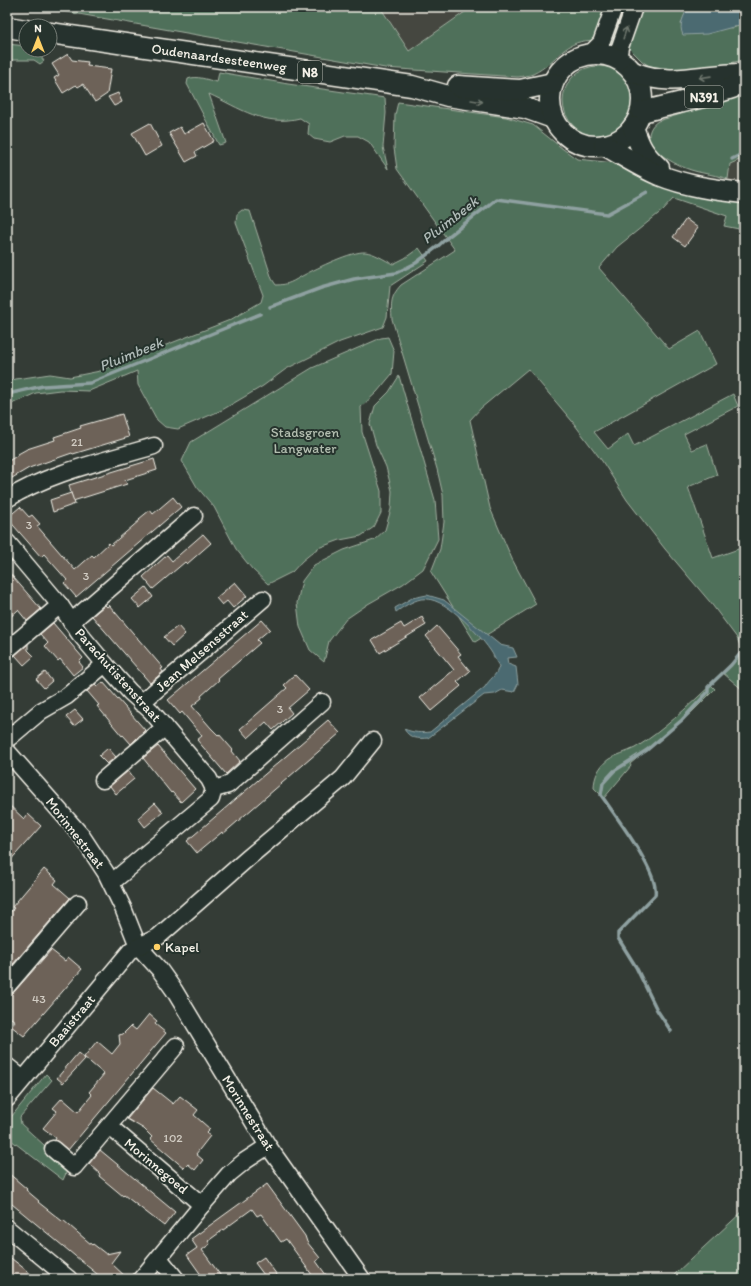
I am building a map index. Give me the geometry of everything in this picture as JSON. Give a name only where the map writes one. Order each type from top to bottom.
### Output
[{"type":"main road","points":[[7,27],[18,29]]},
{"type":"main road","name":"Oudenaardsesteenweg","points":[[58,34],[412,86],[448,96],[525,108],[553,118]]},
{"type":"main road","points":[[590,54],[602,54],[613,57],[626,66],[638,81],[642,91],[642,102],[637,120],[629,132],[617,141],[604,145],[591,146],[579,143],[560,129],[553,118],[550,107],[550,94],[553,83],[559,72],[568,63],[578,57],[590,54]]},
{"type":"main road","name":"N391","points":[[626,66],[646,77],[672,80],[744,74]]},
{"type":"main road","name":"N391","points":[[637,120],[732,88],[744,79]]},
{"type":"main road","name":"Oudenaardsesteenweg","points":[[412,86],[454,85],[520,90],[553,83]]},
{"type":"main road","points":[[637,120],[641,149],[646,157],[676,181]]},
{"type":"main road","points":[[604,145],[658,174],[676,181],[706,188],[744,193]]},
{"type":"street","points":[[590,54],[601,42],[614,7]]},
{"type":"street","points":[[626,66],[620,47],[634,7]]},
{"type":"street","points":[[7,499],[24,488],[48,478],[154,446]]},
{"type":"street","points":[[71,622],[194,516]]},
{"type":"street","name":"Parachutistenstraat","points":[[7,542],[60,605],[79,633],[130,692],[165,726],[209,779],[214,789]]},
{"type":"street","name":"Jean Melsensstraat","points":[[141,703],[262,599]]},
{"type":"street","points":[[7,650],[60,605]]},
{"type":"street","points":[[8,744],[41,711],[67,696],[105,664]]},
{"type":"street","points":[[111,883],[211,799],[214,789],[228,785],[322,702]]},
{"type":"street","points":[[103,780],[165,726]]},
{"type":"street","points":[[138,946],[158,937],[248,858],[343,778],[373,741]]},
{"type":"street","name":"Morinnestraat","points":[[8,744],[36,782],[81,835],[106,873],[138,946],[174,990],[268,1146],[362,1279]]},
{"type":"street","points":[[7,986],[78,904]]},
{"type":"street","name":"Baaistraat","points":[[7,1099],[129,953],[138,946]]},
{"type":"street","points":[[53,1149],[74,1167],[176,1046]]},
{"type":"street","points":[[7,1066],[23,1080]]},
{"type":"street","name":"Morinnegoed","points":[[109,1126],[202,1205]]},
{"type":"street","name":"Morinnegoed","points":[[141,1279],[229,1174],[245,1161],[268,1146]]},
{"type":"street","points":[[7,1228],[69,1279]]},
{"type":"street","points":[[159,1258],[176,1279]]},
{"type":"shaded area","points":[[380,7],[472,7],[409,51]]},
{"type":"shaded area","points":[[744,158],[744,184],[727,182],[730,164]]},
{"type":"green space","points":[[39,7],[380,7],[409,51],[472,7],[609,7],[596,41],[576,43],[562,52],[549,64],[531,75],[518,77],[385,68]]},
{"type":"green space","points":[[619,7],[629,7],[616,44],[607,42]]},
{"type":"green space","points":[[640,7],[688,7],[681,24],[733,28],[744,24],[744,60],[711,67],[676,71],[652,68],[642,61],[628,47]]},
{"type":"green space","points":[[7,44],[18,45],[18,58],[42,58],[44,61],[40,64],[34,60],[7,60]]},
{"type":"green space","points":[[598,66],[617,72],[627,82],[633,101],[627,120],[617,130],[598,136],[579,130],[569,120],[563,101],[569,82],[579,72]]},
{"type":"green space","points":[[219,72],[385,98],[386,113],[383,147],[388,169],[369,142],[358,136],[345,136],[330,142],[314,139],[308,134],[309,124],[300,118],[275,120],[264,118],[253,115],[209,94],[226,143],[219,145],[187,84],[188,79],[191,78],[202,78],[217,82]]},
{"type":"green space","points":[[744,95],[744,158],[730,164],[728,179],[679,166],[668,160],[651,146],[649,140],[650,130],[658,121]]},
{"type":"green space","points":[[398,102],[506,117],[533,125],[577,159],[625,164],[744,198],[744,230],[724,226],[727,216],[674,198],[663,210],[617,247],[599,268],[669,349],[700,331],[716,364],[594,432],[608,449],[628,434],[634,446],[733,394],[738,406],[684,434],[692,450],[707,444],[717,475],[688,487],[713,558],[744,547],[744,691],[723,673],[740,653],[741,648],[737,638],[710,602],[665,549],[627,500],[602,461],[572,421],[528,369],[481,408],[470,420],[490,508],[512,559],[536,604],[475,642],[431,572],[440,549],[444,522],[443,495],[437,469],[392,319],[392,305],[393,297],[401,285],[455,250],[397,169],[394,148],[395,115]]},
{"type":"green space","points":[[242,210],[250,211],[272,279],[276,285],[291,282],[326,264],[359,252],[372,254],[393,264],[419,248],[428,261],[390,286],[387,317],[383,327],[340,342],[286,369],[263,386],[222,410],[178,429],[165,427],[157,420],[138,385],[137,371],[89,391],[60,390],[36,393],[7,406],[7,382],[16,379],[50,374],[70,377],[100,371],[230,320],[261,302],[263,295],[236,223],[237,214]]},
{"type":"green space","name":"Stadsgroen Langwater","points":[[388,337],[394,351],[392,374],[377,392],[361,407],[362,432],[381,491],[381,513],[374,527],[361,536],[340,540],[318,548],[302,561],[292,572],[268,584],[252,569],[236,549],[214,507],[197,487],[182,461],[191,442],[312,368],[381,338]]},
{"type":"green space","points":[[399,376],[435,500],[438,539],[423,569],[403,584],[368,604],[346,619],[329,641],[324,662],[310,650],[300,627],[297,603],[302,581],[314,565],[344,550],[374,540],[385,530],[391,509],[392,491],[386,467],[376,445],[370,424],[375,406],[389,392]]},
{"type":"green space","points":[[711,685],[715,689],[692,712],[630,764],[631,766],[604,798],[594,788],[598,772],[605,762],[635,748],[655,734]]},
{"type":"green space","points":[[46,1074],[52,1080],[20,1117],[21,1124],[67,1166],[67,1171],[63,1180],[7,1137],[7,1122]]},
{"type":"green space","points":[[744,1210],[744,1279],[670,1279],[677,1272]]},
{"type":"water","points":[[688,7],[744,7],[744,24],[707,34],[683,35],[681,24]]},
{"type":"water","points":[[427,595],[444,600],[500,645],[513,648],[517,657],[507,658],[508,664],[516,667],[518,684],[514,692],[502,690],[495,694],[484,695],[428,738],[414,738],[404,729],[424,733],[430,732],[485,687],[496,673],[499,666],[485,643],[469,625],[450,609],[440,603],[430,599],[421,599],[396,612],[395,608],[412,598]]},
{"type":"building","points":[[68,54],[72,60],[88,62],[87,66],[111,69],[107,94],[95,102],[83,84],[78,87],[76,85],[63,93],[54,78],[59,75],[52,64]]},
{"type":"building","points":[[118,93],[122,102],[114,106],[108,97]]},
{"type":"building","points":[[150,123],[162,146],[145,156],[132,133]]},
{"type":"building","points":[[204,123],[214,141],[195,152],[197,156],[186,162],[169,133],[180,127],[184,134]]},
{"type":"building","points":[[686,219],[698,228],[685,246],[673,237]]},
{"type":"building","points":[[122,414],[129,437],[73,454],[72,453],[29,468],[7,481],[7,462],[18,454],[27,449],[55,440],[54,437],[81,428],[80,426]]},
{"type":"building","points":[[154,459],[157,470],[125,480],[127,484],[73,501],[69,485]]},
{"type":"building","points":[[71,493],[75,504],[53,512],[50,500]]},
{"type":"building","points":[[173,497],[181,507],[76,597],[64,583],[67,580],[44,554],[41,557],[7,518],[20,507],[29,517],[32,515],[40,524],[37,526],[75,570],[92,555],[94,557],[109,543],[111,545],[150,510],[153,514]]},
{"type":"building","points":[[203,534],[211,543],[187,564],[185,562],[153,589],[143,577],[167,555],[172,561]]},
{"type":"building","points":[[7,570],[41,609],[27,621],[18,610],[7,620]]},
{"type":"building","points":[[235,582],[247,596],[233,608],[227,601],[222,605],[216,598]]},
{"type":"building","points":[[146,587],[153,597],[140,608],[132,599]]},
{"type":"building","points":[[105,605],[107,607],[109,605],[163,668],[161,669],[163,672],[150,683],[92,616]]},
{"type":"building","points":[[422,617],[426,625],[380,653],[372,640],[401,623],[404,628]]},
{"type":"building","points":[[262,620],[270,629],[257,640],[260,643],[218,679],[219,680],[201,696],[202,698],[192,706],[233,750],[232,751],[240,761],[226,774],[197,740],[202,736],[182,712],[180,714],[168,700]]},
{"type":"building","points":[[53,623],[83,658],[79,662],[83,667],[73,675],[60,659],[58,661],[45,646],[48,643],[40,634]]},
{"type":"building","points":[[178,626],[185,634],[172,646],[164,637]]},
{"type":"building","points":[[437,626],[461,654],[458,656],[470,671],[457,682],[461,686],[431,711],[420,698],[454,670],[426,636]]},
{"type":"building","points":[[28,644],[28,650],[34,656],[24,665],[15,655]]},
{"type":"building","points":[[45,672],[52,681],[44,688],[36,679]]},
{"type":"building","points":[[295,675],[309,690],[288,708],[292,713],[273,730],[266,722],[248,738],[240,729],[287,688],[284,685]]},
{"type":"building","points":[[103,682],[145,730],[131,744],[123,735],[122,736],[97,706],[99,705],[87,691],[95,685],[97,687]]},
{"type":"building","points":[[75,710],[83,719],[74,726],[66,717]]},
{"type":"building","points":[[328,720],[340,733],[223,834],[222,832],[197,853],[187,841]]},
{"type":"building","points":[[158,746],[195,789],[181,802],[172,792],[171,793],[143,758]]},
{"type":"building","points":[[108,748],[116,757],[107,764],[99,756]]},
{"type":"building","points":[[128,771],[134,779],[116,794],[110,786]]},
{"type":"building","points":[[7,803],[24,819],[28,814],[41,826],[7,864]]},
{"type":"building","points":[[155,803],[163,812],[145,827],[138,818]]},
{"type":"building","points":[[44,869],[57,880],[54,884],[70,898],[7,971],[7,916],[14,908],[12,907]]},
{"type":"building","points":[[51,950],[65,961],[68,957],[82,969],[24,1036],[11,1026],[15,1021],[7,1015],[7,995],[14,992]]},
{"type":"building","points":[[149,1014],[157,1021],[155,1024],[166,1033],[68,1150],[43,1128],[57,1111],[53,1108],[62,1098],[78,1112],[92,1095],[89,1092],[104,1074],[84,1057],[97,1041],[112,1054],[120,1044],[119,1035],[123,1034],[131,1026],[136,1030]]},
{"type":"building","points":[[78,1053],[85,1059],[63,1083],[57,1078]]},
{"type":"building","points":[[153,1088],[173,1104],[180,1096],[198,1110],[194,1115],[210,1129],[206,1133],[210,1136],[196,1154],[203,1160],[195,1170],[188,1164],[184,1168],[150,1139],[152,1137],[144,1129],[127,1119]]},
{"type":"building","points":[[100,1150],[175,1212],[164,1226],[124,1195],[123,1196],[99,1176],[100,1174],[89,1164]]},
{"type":"building","points":[[7,1172],[27,1189],[26,1190],[39,1201],[38,1202],[62,1221],[63,1220],[92,1245],[93,1244],[106,1254],[120,1251],[111,1263],[128,1279],[103,1279],[7,1200]]},
{"type":"building","points":[[267,1184],[305,1236],[307,1242],[320,1258],[316,1261],[329,1279],[315,1279],[286,1239],[281,1242],[261,1214],[257,1216],[252,1209],[208,1241],[210,1244],[202,1250],[223,1279],[204,1279],[187,1255],[197,1248],[191,1239]]},
{"type":"building","points":[[7,1255],[26,1270],[37,1279],[7,1279]]},
{"type":"building","points":[[264,1257],[280,1279],[267,1279],[255,1263]]},
{"type":"waterway","name":"Pluimbeek","points":[[732,159],[744,153]]},
{"type":"waterway","name":"Pluimbeek","points":[[270,307],[321,288],[354,279],[396,273],[416,263],[496,199],[607,214],[647,192]]},
{"type":"waterway","name":"Pluimbeek","points":[[7,396],[12,393],[43,386],[90,383],[260,314]]},
{"type":"waterway","points":[[671,1031],[657,1010],[636,967],[618,938],[618,933],[655,895],[655,885],[644,859],[601,795],[603,783],[614,771],[647,750],[682,720],[708,692],[708,687],[731,665],[744,649]]},
{"type":"place","name":"Kapel","points":[[157,947]]}]
